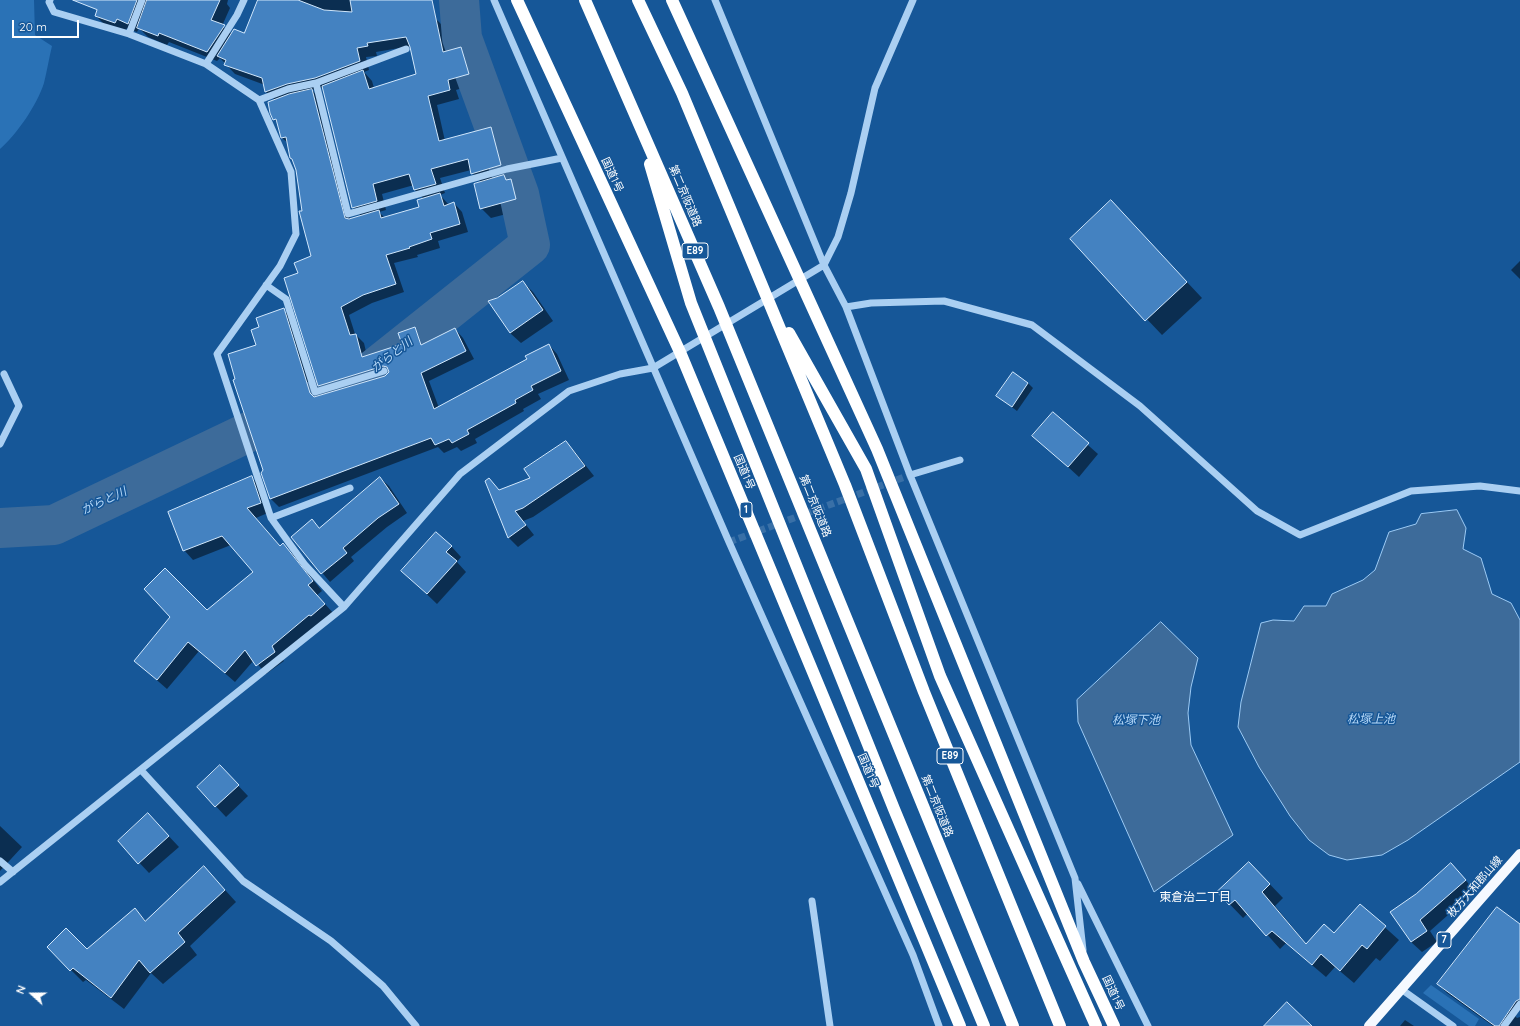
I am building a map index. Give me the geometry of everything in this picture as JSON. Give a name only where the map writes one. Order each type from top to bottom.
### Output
[{"type":"highway","name":"国道1号","points":[[517,0],[680,352],[960,1026]]},
{"type":"highway","name":"第二京阪道路","points":[[585,0],[719,307],[1013,1026]]},
{"type":"highway","name":"E89","points":[[638,0],[682,93],[845,484],[924,692],[1060,1026]]},
{"type":"highway","name":"国道1号","points":[[672,0],[877,449],[1084,962],[1114,1026]]},
{"type":"highway","points":[[634,112],[691,303],[894,810],[984,1026]]},
{"type":"highway","points":[[762,285],[866,469],[940,676],[1096,1026]]},
{"type":"main road","name":"枚方大和郡山線","points":[[1368,1026],[1520,854]]},
{"type":"street","points":[[50,0],[49,2],[54,12],[129,34],[206,64],[259,100],[291,172],[296,234],[280,266],[217,354],[271,518],[305,565],[344,607]]},
{"type":"street","points":[[129,34],[142,0]]},
{"type":"street","points":[[206,64],[237,15],[244,0]]},
{"type":"street","points":[[494,0],[653,368],[912,955],[939,1026]]},
{"type":"street","points":[[715,0],[824,265],[846,307],[910,475],[1075,878],[1148,1026]]},
{"type":"street","points":[[0,882],[344,607],[460,474],[569,391],[620,374],[653,368],[824,265],[838,237],[851,193],[874,88],[913,0]]},
{"type":"street","points":[[259,100],[288,89],[316,83],[406,49]]},
{"type":"street","points":[[316,83],[348,214],[507,169],[562,158]]},
{"type":"street","points":[[266,286],[286,298],[315,392],[384,371]]},
{"type":"street","points":[[846,307],[871,303],[944,301],[1032,325],[1140,406],[1256,511],[1300,535],[1411,491],[1480,486],[1520,491]]},
{"type":"street","points":[[0,444],[19,406],[4,374]]},
{"type":"street","points":[[910,475],[960,460]]},
{"type":"street","points":[[271,518],[350,488]]},
{"type":"street","points":[[141,770],[243,881],[331,941],[383,986],[416,1026]]},
{"type":"street","points":[[0,861],[13,872]]},
{"type":"street","points":[[1075,878],[1084,962]]},
{"type":"street","points":[[812,901],[830,1026]]},
{"type":"street","points":[[1401,989],[1453,1026]]},
{"type":"street","points":[[1504,1026],[1520,1004]]},
{"type":"shaded area","points":[[0,0],[34,0],[35,35],[52,46],[44,83],[37,100],[20,127],[0,149]]},
{"type":"shaded area","points":[[1431,985],[1479,1019],[1475,1026],[1469,1026],[1423,993]]},
{"type":"water","name":"松塚上池","points":[[1457,510],[1466,528],[1463,549],[1481,558],[1492,594],[1511,603],[1520,620],[1520,762],[1408,840],[1382,855],[1347,860],[1329,855],[1309,840],[1290,816],[1259,767],[1238,727],[1241,702],[1261,623],[1273,620],[1294,621],[1304,606],[1326,606],[1332,594],[1363,580],[1375,570],[1389,532],[1416,524],[1421,514]]},
{"type":"water","name":"松塚下池","points":[[1161,622],[1198,658],[1191,687],[1188,713],[1191,745],[1233,835],[1154,892],[1078,722],[1077,700]]},
{"type":"building","points":[[73,0],[137,0],[128,24],[117,19],[115,23],[95,16],[97,10]]},
{"type":"building","points":[[147,0],[220,0],[211,20],[225,25],[207,52],[159,33],[158,36],[137,28]]},
{"type":"building","points":[[258,0],[298,0],[324,10],[352,12],[350,0],[432,0],[443,52],[461,47],[469,74],[448,80],[450,90],[428,96],[439,141],[491,127],[501,165],[471,174],[468,159],[431,169],[436,184],[414,190],[409,174],[373,184],[377,201],[352,208],[322,86],[363,70],[369,89],[416,74],[410,47],[406,37],[367,43],[368,46],[357,48],[360,61],[315,78],[287,84],[265,92],[262,78],[224,65],[226,60],[217,56],[234,29],[244,33]]},
{"type":"building","points":[[312,89],[345,218],[349,219],[379,210],[381,218],[419,207],[417,200],[440,193],[444,206],[454,202],[460,224],[430,233],[432,239],[409,247],[410,248],[386,255],[396,284],[363,295],[341,307],[350,335],[356,334],[362,357],[402,344],[398,333],[415,327],[421,345],[455,328],[466,351],[421,373],[434,409],[527,359],[525,356],[549,344],[561,371],[531,386],[533,390],[515,400],[516,403],[467,430],[469,434],[452,443],[449,439],[435,445],[431,438],[270,499],[261,473],[263,470],[233,380],[235,379],[228,354],[256,345],[251,330],[259,327],[256,318],[284,308],[310,393],[314,397],[385,376],[389,372],[387,367],[383,366],[318,386],[284,278],[298,273],[294,263],[311,256],[299,211],[302,211],[296,170],[292,159],[290,158],[286,137],[281,138],[276,119],[273,120],[270,113],[268,102],[289,94]]},
{"type":"building","points":[[504,175],[506,180],[511,179],[516,199],[480,209],[474,184]]},
{"type":"building","points":[[1111,200],[1187,282],[1145,321],[1070,239]]},
{"type":"building","points":[[523,281],[543,310],[510,333],[488,301],[497,298]]},
{"type":"building","points":[[1013,372],[1028,383],[1012,407],[996,396]]},
{"type":"building","points":[[1053,412],[1089,443],[1068,467],[1032,436]]},
{"type":"building","points":[[566,441],[585,466],[523,508],[515,511],[526,525],[508,538],[485,481],[489,478],[499,490],[530,478],[524,469]]},
{"type":"building","points":[[252,476],[261,503],[247,508],[280,546],[283,543],[313,581],[308,585],[325,604],[311,616],[309,615],[272,646],[275,652],[256,666],[245,650],[225,673],[188,642],[157,680],[134,661],[170,617],[144,589],[165,568],[207,610],[253,572],[222,536],[183,551],[168,512]]},
{"type":"building","points":[[380,477],[399,504],[378,518],[343,548],[347,553],[321,574],[291,537],[312,519],[319,528]]},
{"type":"building","points":[[436,532],[452,546],[446,552],[457,561],[427,594],[401,571]]},
{"type":"building","points":[[220,765],[239,785],[215,807],[197,787]]},
{"type":"building","points":[[148,813],[169,836],[138,864],[118,841]]},
{"type":"building","points":[[1249,862],[1270,884],[1262,892],[1306,944],[1324,924],[1334,933],[1360,904],[1386,926],[1367,949],[1362,945],[1340,971],[1321,954],[1312,965],[1272,931],[1266,936],[1235,900],[1229,905],[1217,892]]},
{"type":"building","points":[[1451,863],[1466,880],[1420,920],[1427,931],[1411,942],[1390,912],[1416,894]]},
{"type":"building","points":[[204,866],[225,890],[178,933],[185,942],[150,973],[139,960],[111,998],[73,968],[70,971],[47,947],[66,928],[87,949],[135,908],[145,921]]},
{"type":"building","points":[[1497,907],[1520,924],[1520,999],[1516,1001],[1499,1026],[1495,1026],[1437,984]]},
{"type":"building","points":[[1287,1002],[1312,1026],[1264,1026]]},
{"type":"waterway","name":"がらと川","points":[[0,528],[54,525],[364,377],[530,245],[519,194],[462,38],[459,0]]},
{"type":"tunnel","points":[[729,542],[910,475]]},
{"type":"district","name":"東倉治二丁目","points":[[1195,897]]}]
